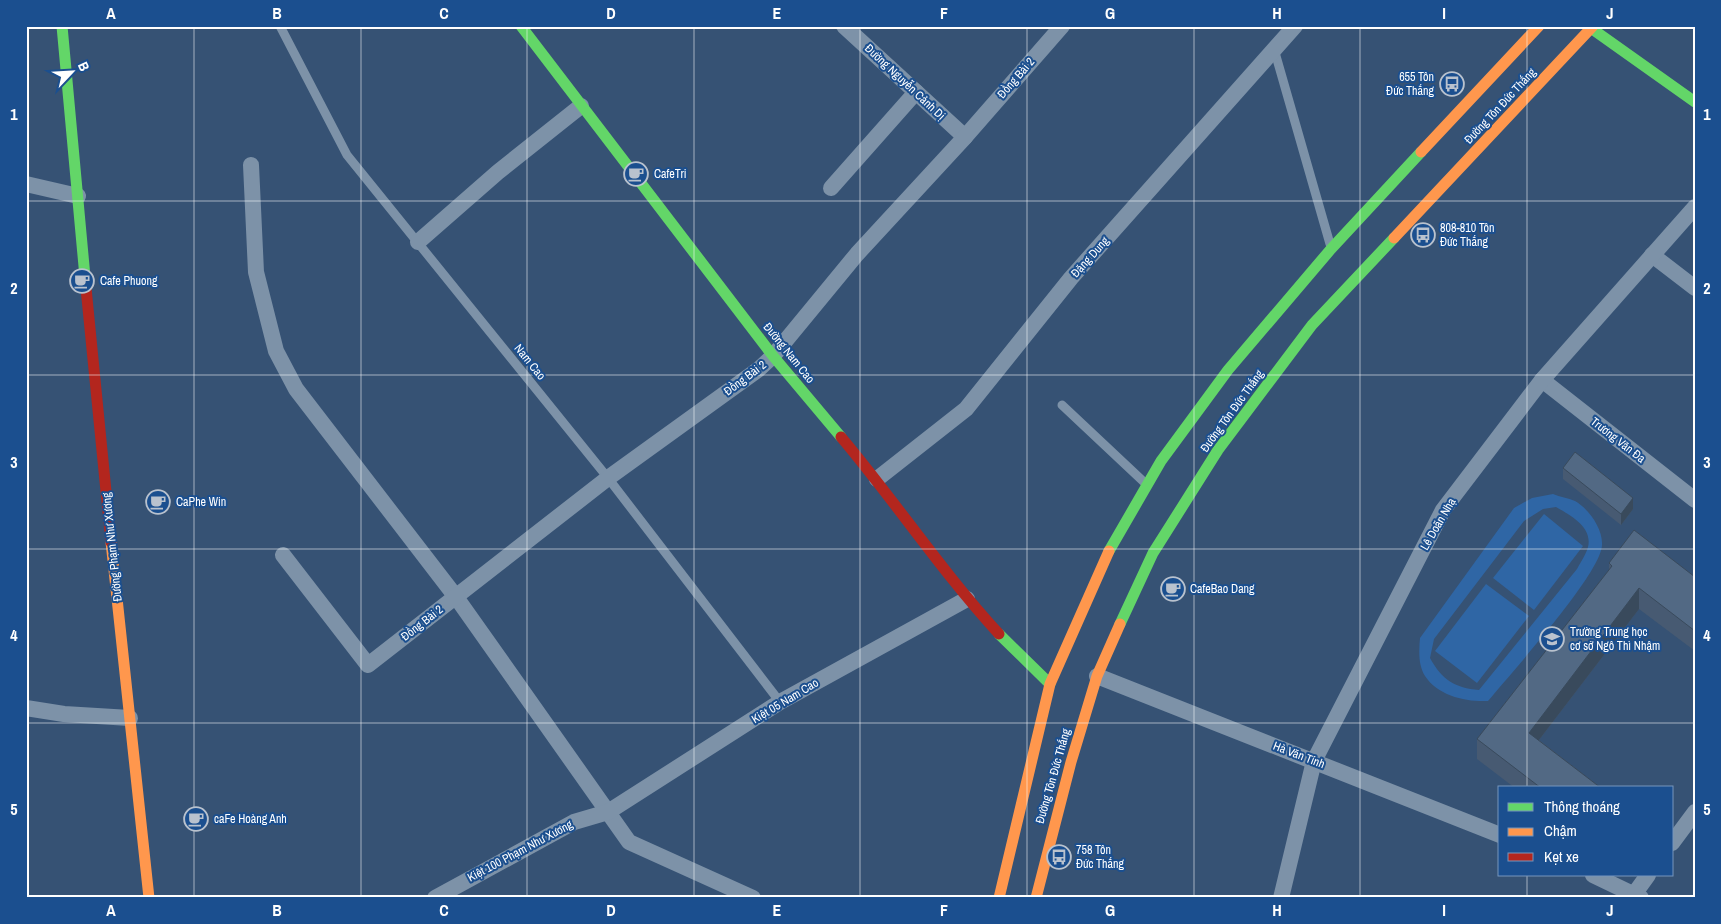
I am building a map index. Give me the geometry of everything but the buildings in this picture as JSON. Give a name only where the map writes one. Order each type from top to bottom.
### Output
[{"type":"main road","name":"Đường Phạm Như Xương","points":[[62,26],[103,471],[149,898]]},
{"type":"main road","name":"Đường Nam Cao","points":[[520,26],[773,356],[877,479],[967,599],[1011,647],[1050,684]]},
{"type":"main road","name":"Đường Tôn Đức Thắng","points":[[999,898],[1050,684],[1105,559],[1161,461],[1228,370],[1331,249],[1540,26]]},
{"type":"main road","name":"Đường Tôn Đức Thắng","points":[[1036,898],[1071,762],[1097,676],[1154,553],[1218,450],[1312,325],[1590,27]]},
{"type":"main road","points":[[1590,27],[1695,102]]},
{"type":"street","name":"Đường Nguyễn Cảnh Dị","points":[[844,26],[965,137]]},
{"type":"street","name":"Đồng Bài 2","points":[[283,555],[368,665],[608,478],[773,356],[858,254],[965,137],[1062,26]]},
{"type":"street","name":"Đặng Dung","points":[[877,479],[966,409],[1071,278],[1295,26]]},
{"type":"street","points":[[831,188],[916,92]]},
{"type":"street","points":[[418,242],[498,172],[581,106]]},
{"type":"street","points":[[251,165],[256,272],[276,351],[296,389],[456,597],[628,842],[753,898]]},
{"type":"street","points":[[26,184],[78,196]]},
{"type":"street","name":"Lê Doãn Nhạ","points":[[1281,898],[1314,761],[1443,510],[1542,380],[1695,207]]},
{"type":"street","points":[[1652,255],[1695,288]]},
{"type":"street","name":"Trương Văn Đa","points":[[1542,380],[1695,500]]},
{"type":"street","name":"Kiệt 05 Nam Cao","points":[[608,812],[780,702],[967,599]]},
{"type":"street","name":"Hà Văn Tính","points":[[1097,676],[1498,834]]},
{"type":"street","points":[[26,708],[64,714],[130,718]]},
{"type":"street","name":"Kiệt 100 Phạm Như Xương","points":[[435,898],[574,822],[608,812]]},
{"type":"street","points":[[1674,840],[1695,812]]},
{"type":"street","points":[[1595,876],[1636,896],[1647,876]]},
{"type":"lane","name":"Nam Cao","points":[[280,26],[347,155],[608,478],[780,702]]},
{"type":"lane","points":[[1274,49],[1331,249]]},
{"type":"lane","points":[[1062,406],[1147,484]]},
{"type":"shaded area","points":[[1553,494],[1575,501],[1585,509],[1598,526],[1602,539],[1598,559],[1572,600],[1488,701],[1462,699],[1445,693],[1431,683],[1423,672],[1419,647],[1420,638],[1514,508],[1532,498]],"holes":[[[1556,507],[1574,518],[1584,528],[1589,540],[1585,555],[1577,569],[1479,690],[1456,685],[1439,672],[1430,658],[1434,639],[1524,521],[1543,509]]]},
{"type":"shaded area","points":[[1544,514],[1583,546],[1534,610],[1493,578]]},
{"type":"shaded area","points":[[1486,584],[1529,616],[1477,683],[1435,651]]},
{"type":"traffic: fast","points":[[62,26],[86,288]]},
{"type":"traffic: fast","points":[[521,26],[773,356],[841,437]]},
{"type":"traffic: fast","points":[[1588,26],[1695,102]]},
{"type":"traffic: fast","points":[[1109,551],[1161,461],[1228,370],[1331,249],[1421,152]]},
{"type":"traffic: fast","points":[[1120,624],[1153,553],[1218,450],[1312,325],[1394,238]]},
{"type":"traffic: fast","points":[[999,634],[1050,684]]},
{"type":"traffic: slow","points":[[1421,152],[1539,26]]},
{"type":"traffic: slow","points":[[1394,238],[1593,26]]},
{"type":"traffic: slow","points":[[111,542],[149,898]]},
{"type":"traffic: slow","points":[[999,898],[1050,684],[1109,551]]},
{"type":"traffic: slow","points":[[1036,898],[1071,762],[1097,676],[1120,624]]},
{"type":"traffic: jam","points":[[86,288],[111,542]]},
{"type":"traffic: jam","points":[[841,437],[958,586],[999,634]]},
{"type":"place","name":"655 Tôn Đức Thắng","points":[[1452,84]]},
{"type":"place","name":"CafeTri","points":[[636,174]]},
{"type":"place","name":"808-810 Tôn Đức Thắng","points":[[1423,235]]},
{"type":"place","name":"Cafe Phuong","points":[[82,281]]},
{"type":"place","name":"CaPhe Win","points":[[158,502]]},
{"type":"place","name":"CafeBao Dang","points":[[1173,589]]},
{"type":"place","name":"Trường Trung học cơ sở Ngô Thì Nhậm","points":[[1552,639]]},
{"type":"place","name":"caFe Hoàng Anh","points":[[196,819]]},
{"type":"place","name":"758 Tôn Đức Thắng","points":[[1059,857]]}]
